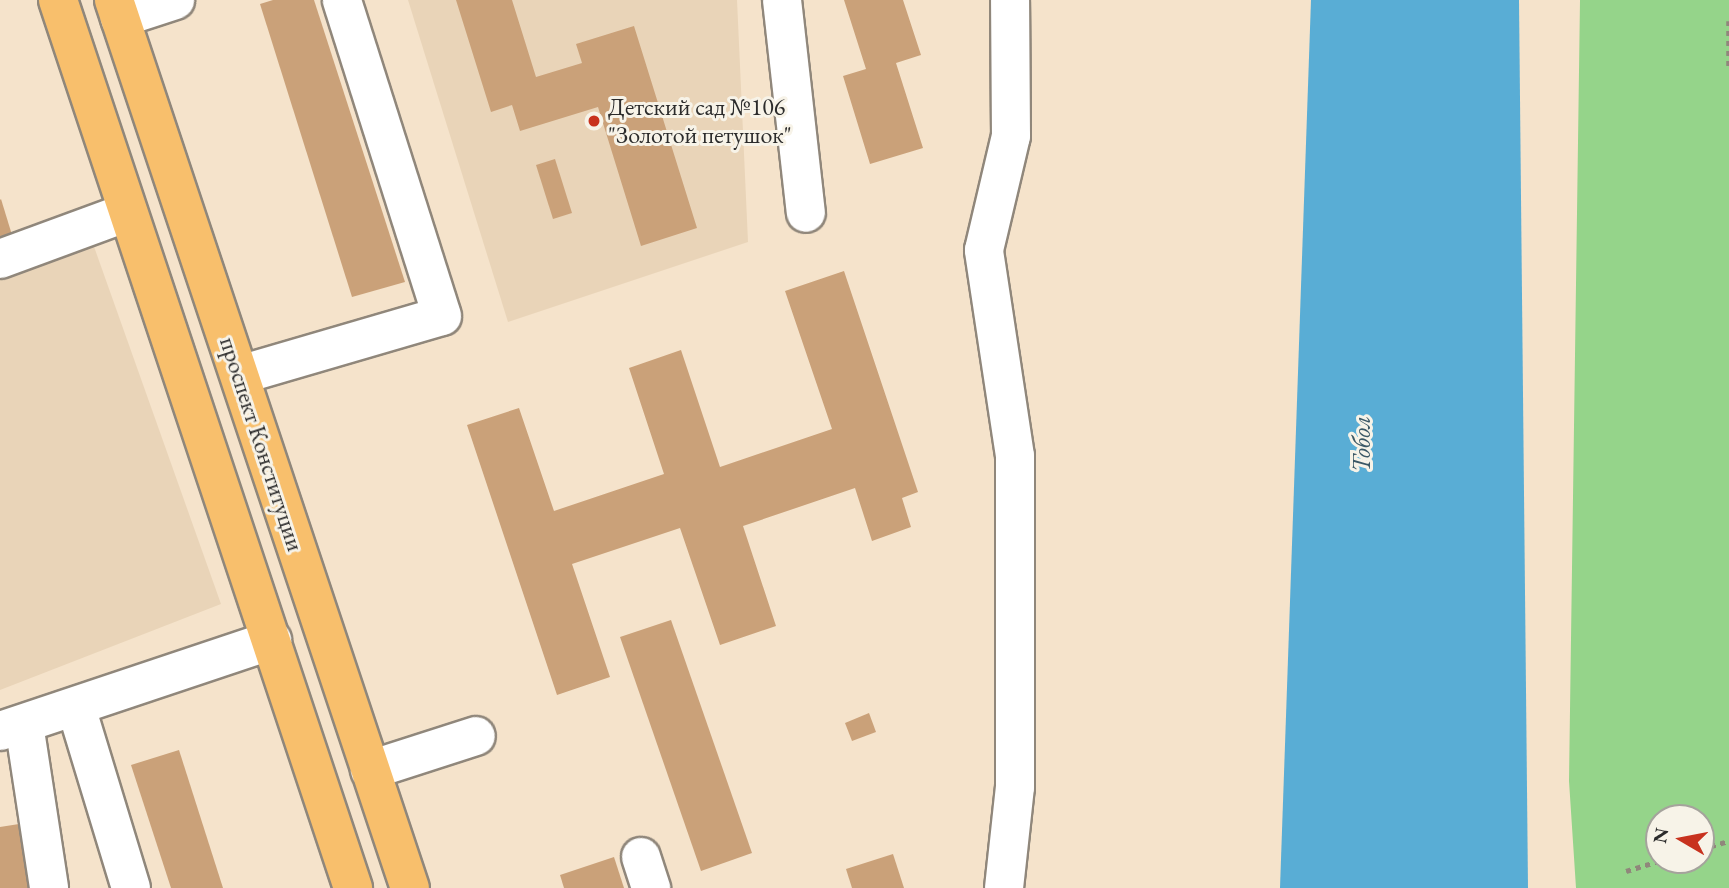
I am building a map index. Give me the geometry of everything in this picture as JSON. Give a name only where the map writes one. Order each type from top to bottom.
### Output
[{"type":"main road","points":[[117,9],[63,18],[353,888]]},
{"type":"main road","name":"проспект Конституции","points":[[117,9],[410,888]]},
{"type":"main road","points":[[272,640],[322,624]]},
{"type":"lane","points":[[117,9],[175,0]]},
{"type":"lane","points":[[240,375],[442,316],[342,0]]},
{"type":"lane","points":[[782,0],[806,213]]},
{"type":"lane","points":[[1004,888],[1015,787],[1015,456],[984,250],[1011,136],[1010,0]]},
{"type":"lane","points":[[0,259],[128,212]]},
{"type":"lane","points":[[49,888],[12,727],[272,640]]},
{"type":"lane","points":[[76,707],[131,888]]},
{"type":"lane","points":[[370,771],[476,736]]},
{"type":"path","points":[[1729,21],[1729,69]]},
{"type":"path","points":[[1626,871],[1645,865]]},
{"type":"shaded area","name":"Детский сад №106 \"Золотой петушок\"","points":[[408,0],[737,0],[748,242],[508,322]]},
{"type":"shaded area","points":[[92,241],[221,604],[0,690],[0,277]]},
{"type":"green space","points":[[1580,0],[1729,0],[1729,888],[1576,888],[1569,781]]},
{"type":"water","name":"Тобол","points":[[1311,0],[1519,0],[1528,888],[1280,888]]},
{"type":"building","points":[[273,0],[314,0],[405,282],[352,297],[260,4]]},
{"type":"building","points":[[456,0],[512,0],[536,77],[582,63],[576,44],[634,26],[697,228],[641,246],[598,107],[520,131],[512,105],[491,112]]},
{"type":"building","points":[[844,0],[903,0],[921,55],[896,63],[923,148],[870,164],[843,76],[866,69]]},
{"type":"building","points":[[555,159],[572,213],[553,219],[536,165]]},
{"type":"building","points":[[0,200],[12,235],[0,240]]},
{"type":"building","points":[[844,271],[918,492],[902,498],[911,527],[872,541],[855,488],[743,526],[776,626],[720,645],[680,528],[572,564],[610,677],[557,695],[467,425],[519,408],[554,511],[664,474],[629,368],[681,350],[720,467],[832,429],[785,291]]},
{"type":"building","points":[[671,620],[752,853],[701,871],[620,637]]},
{"type":"building","points":[[869,713],[876,732],[852,741],[845,723]]},
{"type":"building","points":[[179,750],[223,888],[171,888],[131,765]]},
{"type":"building","points":[[19,824],[29,888],[0,888],[0,827]]},
{"type":"building","points":[[893,854],[904,888],[852,888],[846,869]]},
{"type":"building","points":[[614,857],[624,888],[564,888],[560,875]]},
{"type":"place","name":"Детский сад №106 \"Золотой петушок\"","points":[[594,121]]}]
